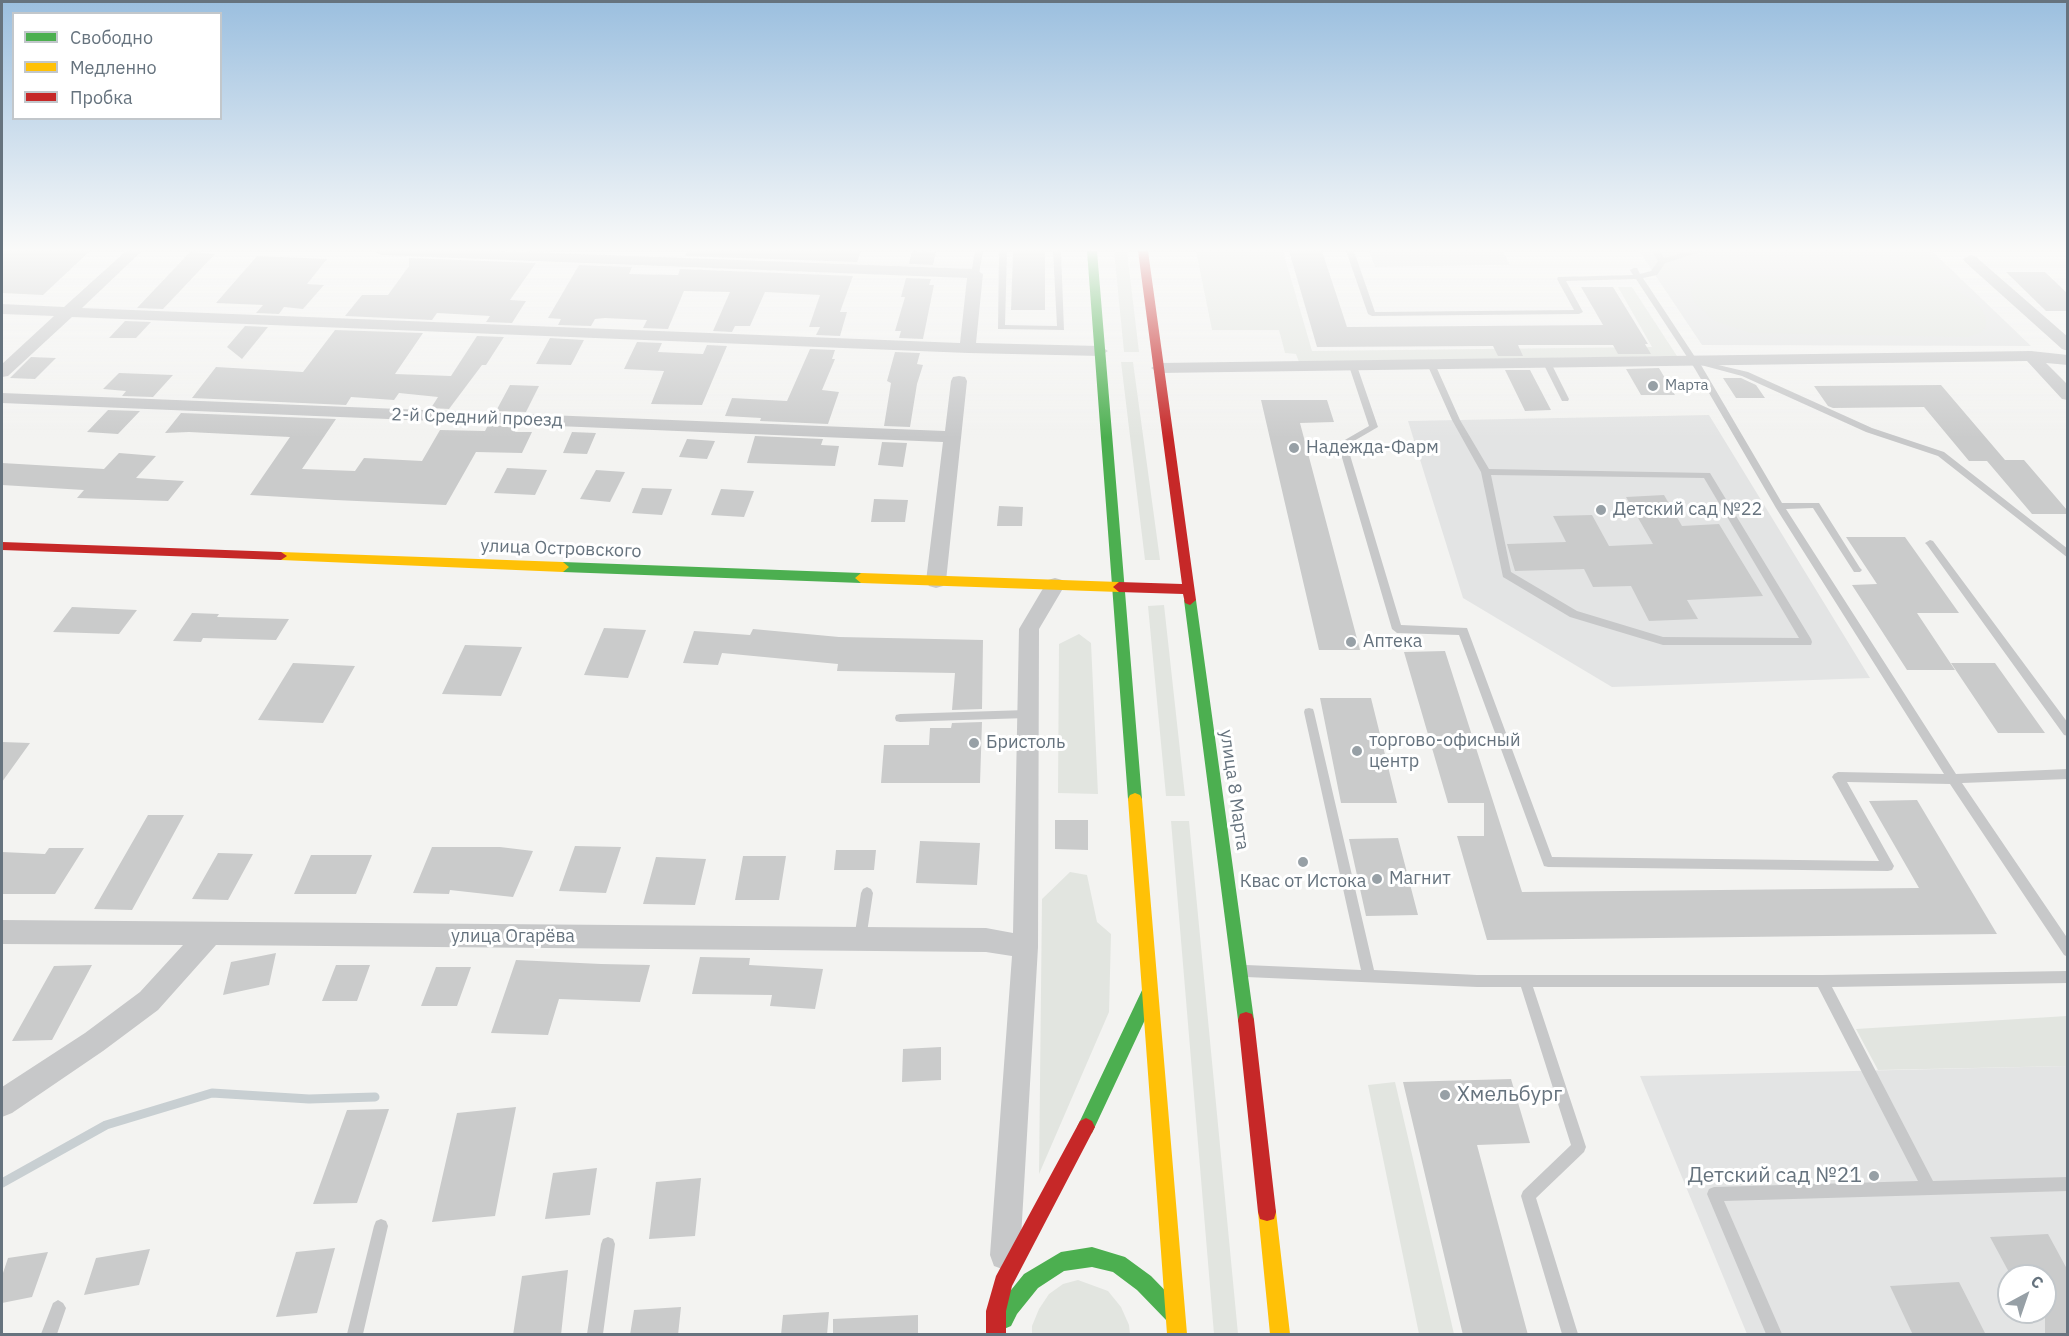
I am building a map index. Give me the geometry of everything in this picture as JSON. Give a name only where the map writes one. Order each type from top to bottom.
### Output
[{"type":"main road","points":[[1097,313],[1177,1335]]},
{"type":"main road","name":"улица 8 Марта","points":[[1152,313],[1240,970],[1280,1334]]},
{"type":"main road","name":"улица Островского","points":[[2,546],[1188,589]]},
{"type":"main road","points":[[997,1335],[996,1311],[1004,1283],[1094,1112],[1151,991]]},
{"type":"main road","points":[[997,1335],[1010,1307],[1031,1281],[1061,1262],[1092,1257],[1118,1264],[1144,1283],[1175,1315]]},
{"type":"street","points":[[2,372],[67,313]]},
{"type":"street","points":[[127,313],[968,348],[1100,351]]},
{"type":"street","points":[[968,348],[971,313]]},
{"type":"street","points":[[2031,313],[2067,346]]},
{"type":"street","points":[[1159,368],[2031,356],[2067,360]]},
{"type":"street","points":[[2031,356],[2067,394]]},
{"type":"street","points":[[936,581],[959,381]]},
{"type":"street","name":"2-й Средний проезд","points":[[2,398],[952,437]]},
{"type":"street","points":[[1004,1283],[1025,946],[1029,629],[1055,585]]},
{"type":"street","name":"улица Огарёва","points":[[2,932],[986,940],[1025,946]]},
{"type":"street","points":[[2,1103],[94,1041],[148,1001],[210,935]]},
{"type":"lane","points":[[1001,313],[1001,327],[1060,328],[1059,313]]},
{"type":"lane","points":[[1372,313],[1440,313]]},
{"type":"lane","points":[[1663,313],[1694,361],[1779,506],[1953,779],[2067,951]]},
{"type":"lane","points":[[1694,361],[1745,374],[1869,430],[1941,454],[2067,555]]},
{"type":"lane","points":[[1547,363],[1565,399]]},
{"type":"lane","points":[[1431,364],[1456,420],[1486,472],[1506,574],[1574,614],[1663,641],[1807,642],[1707,475],[1486,472]]},
{"type":"lane","points":[[1353,366],[1374,427],[1342,444],[1397,630],[1463,631],[1548,862],[1888,866],[1838,777],[1953,779],[2067,774]]},
{"type":"lane","points":[[1779,506],[1816,505],[1857,570]]},
{"type":"lane","points":[[1930,543],[2067,732]]},
{"type":"lane","points":[[1309,712],[1369,976]]},
{"type":"lane","points":[[900,718],[1027,714]]},
{"type":"lane","points":[[860,940],[867,893]]},
{"type":"lane","points":[[1240,970],[1525,981],[1822,981],[2067,977]]},
{"type":"lane","points":[[1525,981],[1580,1146],[1528,1196],[1570,1335]]},
{"type":"lane","points":[[1822,981],[1929,1187]]},
{"type":"lane","points":[[1774,1335],[1714,1194],[2067,1184]]},
{"type":"lane","points":[[355,1335],[381,1226]]},
{"type":"lane","points":[[595,1335],[608,1244]]},
{"type":"lane","points":[[49,1335],[58,1308]]},
{"type":"shaded area","points":[[1120,313],[1134,313],[1139,352],[1124,352]]},
{"type":"shaded area","points":[[1209,313],[1301,313],[1312,351],[1652,347],[1633,313],[1649,313],[1677,356],[1299,362],[1296,354],[1285,353],[1279,330],[1212,330]]},
{"type":"shaded area","points":[[1681,313],[1997,313],[2031,346],[1702,345]]},
{"type":"shaded area","points":[[1707,313],[1984,313],[1986,326],[1980,333],[1968,337],[1750,333],[1715,321]]},
{"type":"shaded area","points":[[1121,362],[1133,362],[1160,560],[1145,560]]},
{"type":"shaded area","name":"Детский сад №22","points":[[1709,415],[1870,678],[1612,687],[1463,598],[1408,421]]},
{"type":"shaded area","points":[[1164,605],[1185,796],[1166,796],[1148,606]]},
{"type":"shaded area","points":[[1079,634],[1091,643],[1098,794],[1058,793],[1059,644]]},
{"type":"shaded area","points":[[1171,821],[1189,821],[1238,1334],[1214,1334]]},
{"type":"shaded area","points":[[1070,872],[1087,875],[1097,922],[1111,934],[1109,1012],[1039,1174],[1042,899]]},
{"type":"shaded area","points":[[2067,1016],[2067,1066],[1878,1070],[1856,1029]]},
{"type":"shaded area","name":"Детский сад №21","points":[[2067,1066],[2067,1334],[1747,1334],[1640,1076]]},
{"type":"shaded area","points":[[1395,1082],[1454,1334],[1419,1334],[1368,1085]]},
{"type":"shaded area","points":[[1078,1280],[1108,1291],[1121,1307],[1129,1325],[1130,1334],[1032,1334],[1032,1326],[1039,1309],[1049,1294],[1063,1284]]},
{"type":"building","points":[[347,313],[437,313],[432,320],[345,316]]},
{"type":"building","points":[[443,313],[518,313],[512,323],[486,322],[490,316]]},
{"type":"building","points":[[551,313],[675,313],[668,329],[643,328],[647,320],[595,319],[591,326],[558,325],[561,319],[548,318]]},
{"type":"building","points":[[721,313],[756,313],[750,326],[735,326],[732,332],[713,331]]},
{"type":"building","points":[[814,313],[847,313],[840,336],[816,335],[820,327],[809,327]]},
{"type":"building","points":[[900,313],[928,313],[923,339],[899,338],[901,331],[895,331]]},
{"type":"building","points":[[1307,313],[1343,313],[1347,327],[1603,325],[1596,313],[1629,313],[1648,344],[1645,344],[1651,354],[1618,354],[1613,345],[1518,345],[1523,356],[1498,356],[1493,346],[1317,347]]},
{"type":"building","points":[[125,321],[151,322],[136,338],[109,338]]},
{"type":"building","points":[[245,326],[268,327],[242,359],[227,347]]},
{"type":"building","points":[[335,330],[423,333],[395,374],[451,376],[477,336],[504,337],[486,365],[482,365],[449,409],[431,408],[438,397],[399,393],[394,400],[351,397],[346,405],[192,398],[216,367],[303,372]]},
{"type":"building","points":[[550,338],[584,340],[571,365],[536,364]]},
{"type":"building","points":[[637,342],[662,343],[658,352],[703,354],[707,345],[727,346],[702,405],[651,404],[664,371],[624,369]]},
{"type":"building","points":[[810,349],[835,350],[832,359],[835,359],[822,390],[839,392],[828,424],[760,421],[761,418],[725,416],[732,398],[787,401]]},
{"type":"building","points":[[895,352],[920,353],[917,364],[923,365],[917,384],[910,427],[884,426],[891,383],[887,381]]},
{"type":"building","points":[[31,357],[56,358],[35,379],[10,378]]},
{"type":"building","name":"Марта","points":[[1659,368],[1675,395],[1641,395],[1626,369]]},
{"type":"building","points":[[1505,370],[1530,370],[1551,410],[1525,411]]},
{"type":"building","points":[[119,373],[173,375],[153,397],[122,396],[126,391],[103,389]]},
{"type":"building","points":[[1723,378],[1741,378],[1756,385],[1765,398],[1736,398]]},
{"type":"building","points":[[510,385],[539,386],[526,412],[496,411]]},
{"type":"building","points":[[1941,385],[2005,460],[2024,460],[2067,510],[2067,514],[2032,514],[1987,461],[1969,461],[1924,407],[1833,408],[1828,406],[1814,386]]},
{"type":"building","points":[[1261,400],[1327,400],[1334,422],[1300,423],[1360,650],[1319,650]]},
{"type":"building","points":[[108,410],[140,411],[118,434],[87,432]]},
{"type":"building","points":[[181,413],[336,419],[302,469],[355,471],[364,458],[422,461],[440,430],[485,431],[488,425],[518,427],[515,432],[532,432],[522,453],[476,452],[446,505],[335,500],[250,495],[290,437],[165,433]]},
{"type":"building","points":[[572,432],[596,433],[587,454],[563,453]]},
{"type":"building","points":[[755,436],[823,439],[821,445],[839,446],[835,466],[747,463]]},
{"type":"building","points":[[687,439],[715,441],[707,459],[679,457]]},
{"type":"building","points":[[882,442],[907,443],[903,467],[878,465]]},
{"type":"building","points":[[119,453],[156,456],[136,478],[184,481],[168,501],[77,498],[84,490],[2,485],[2,463],[104,469]]},
{"type":"building","points":[[507,468],[547,470],[535,495],[494,493]]},
{"type":"building","points":[[596,470],[625,472],[610,502],[580,499]]},
{"type":"building","points":[[642,488],[672,489],[662,515],[632,513]]},
{"type":"building","points":[[721,489],[754,491],[744,517],[711,515]]},
{"type":"building","points":[[1664,495],[1682,526],[1719,524],[1763,596],[1687,600],[1698,619],[1649,621],[1631,586],[1593,587],[1584,569],[1515,571],[1507,544],[1566,542],[1553,516],[1592,515],[1609,546],[1653,544],[1626,497]]},
{"type":"building","points":[[874,499],[908,500],[905,522],[871,522]]},
{"type":"building","points":[[999,506],[1023,507],[1022,526],[997,526]]},
{"type":"building","points":[[1846,537],[1905,537],[1959,613],[1917,613],[1955,670],[1907,670],[1852,585],[1877,584]]},
{"type":"building","points":[[72,607],[137,610],[119,634],[53,632]]},
{"type":"building","points":[[192,613],[219,614],[217,617],[289,619],[276,640],[203,638],[201,642],[173,641]]},
{"type":"building","points":[[604,628],[646,630],[628,678],[584,675]]},
{"type":"building","points":[[753,629],[839,637],[983,640],[982,709],[952,710],[955,673],[837,671],[838,664],[722,653],[718,665],[683,663],[694,631],[750,635]]},
{"type":"building","points":[[465,645],[522,647],[501,696],[442,694]]},
{"type":"building","points":[[1445,651],[1522,892],[1919,888],[1869,801],[1917,800],[1997,934],[1487,940],[1457,836],[1484,836],[1484,803],[1448,803],[1404,652]]},
{"type":"building","points":[[293,663],[355,666],[323,723],[258,720]]},
{"type":"building","points":[[1951,663],[1995,663],[2045,733],[1998,733]]},
{"type":"building","name":"торгово-офисный центр","points":[[1320,698],[1371,698],[1397,803],[1341,803]]},
{"type":"building","points":[[982,722],[980,783],[881,783],[884,745],[929,745],[930,728],[951,728],[952,723]]},
{"type":"building","points":[[2,742],[30,743],[2,782]]},
{"type":"building","points":[[148,815],[184,815],[132,910],[94,909]]},
{"type":"building","points":[[1055,820],[1088,820],[1088,850],[1055,849]]},
{"type":"building","points":[[1398,838],[1418,915],[1366,916],[1349,839]]},
{"type":"building","points":[[920,841],[980,843],[977,885],[916,883]]},
{"type":"building","points":[[575,846],[621,847],[606,893],[559,891]]},
{"type":"building","points":[[432,847],[500,847],[533,851],[513,897],[450,890],[449,894],[413,893]]},
{"type":"building","points":[[49,848],[84,848],[55,894],[2,894],[2,852],[45,854]]},
{"type":"building","points":[[836,850],[876,850],[874,870],[834,870]]},
{"type":"building","points":[[218,853],[253,854],[228,900],[192,899]]},
{"type":"building","points":[[311,855],[372,855],[356,894],[294,894]]},
{"type":"building","points":[[743,856],[786,856],[779,900],[735,900]]},
{"type":"building","points":[[656,857],[706,859],[695,905],[643,904]]},
{"type":"building","points":[[276,953],[269,985],[223,995],[231,962]]},
{"type":"building","points":[[700,957],[750,958],[749,965],[823,969],[815,1009],[770,1006],[772,995],[692,994]]},
{"type":"building","points":[[516,960],[650,965],[640,1002],[559,999],[548,1035],[491,1033]]},
{"type":"building","points":[[92,965],[52,1040],[12,1041],[54,966]]},
{"type":"building","points":[[336,965],[370,965],[357,1001],[322,1001]]},
{"type":"building","points":[[436,967],[471,967],[457,1006],[421,1006]]},
{"type":"building","points":[[941,1047],[941,1080],[902,1082],[903,1049]]},
{"type":"building","points":[[1511,1079],[1530,1143],[1477,1145],[1528,1335],[1463,1335],[1403,1082]]},
{"type":"building","points":[[516,1107],[495,1216],[432,1222],[457,1113]]},
{"type":"building","points":[[389,1109],[357,1203],[313,1204],[347,1110]]},
{"type":"building","points":[[597,1168],[590,1215],[545,1219],[553,1173]]},
{"type":"building","points":[[701,1178],[695,1236],[649,1239],[656,1182]]},
{"type":"building","points":[[2048,1234],[2067,1269],[2067,1335],[2045,1335],[2045,1324],[2057,1324],[2057,1264],[2005,1264],[1990,1237]]},
{"type":"building","points":[[335,1248],[317,1313],[276,1317],[296,1252]]},
{"type":"building","points":[[150,1249],[139,1285],[84,1295],[96,1258]]},
{"type":"building","points":[[48,1252],[32,1297],[2,1303],[2,1276],[8,1258]]},
{"type":"building","points":[[568,1270],[561,1335],[513,1335],[522,1276]]},
{"type":"building","points":[[1959,1282],[1986,1335],[1913,1335],[1890,1286]]},
{"type":"building","points":[[681,1307],[678,1335],[630,1335],[634,1310]]},
{"type":"building","points":[[829,1312],[827,1335],[781,1335],[783,1315]]},
{"type":"building","points":[[918,1315],[918,1335],[833,1335],[833,1319]]},
{"type":"waterway","points":[[2,1183],[106,1125],[212,1093],[309,1099],[375,1097]]},
{"type":"traffic: fast","points":[[1097,313],[1135,799]]},
{"type":"traffic: fast","points":[[563,567],[861,578]]},
{"type":"traffic: fast","points":[[1190,600],[1246,1020]]},
{"type":"traffic: fast","points":[[1086,1127],[1150,992]]},
{"type":"traffic: fast","points":[[1004,1319],[1010,1307],[1031,1281],[1061,1262],[1092,1257],[1118,1264],[1144,1283],[1175,1315]]},
{"type":"traffic: slow","points":[[281,556],[563,567]]},
{"type":"traffic: slow","points":[[861,578],[1119,587]]},
{"type":"traffic: slow","points":[[1135,799],[1177,1334]]},
{"type":"traffic: slow","points":[[1267,1212],[1280,1334]]},
{"type":"traffic: jam","points":[[1151,313],[1190,600]]},
{"type":"traffic: jam","points":[[2,546],[281,556]]},
{"type":"traffic: jam","points":[[1119,587],[1188,589]]},
{"type":"traffic: jam","points":[[1246,1020],[1267,1212]]},
{"type":"traffic: jam","points":[[996,1334],[996,1311],[1003,1283],[1086,1127]]},
{"type":"place","name":"Марта","points":[[1653,386]]},
{"type":"place","name":"Надежда-Фарм","points":[[1294,448]]},
{"type":"place","name":"Детский сад №22","points":[[1601,510]]},
{"type":"place","name":"Аптека","points":[[1351,642]]},
{"type":"place","name":"Бристоль","points":[[974,743]]},
{"type":"place","name":"торгово-офисный центр","points":[[1357,751]]},
{"type":"place","name":"Квас от Истока","points":[[1303,862]]},
{"type":"place","name":"Магнит","points":[[1377,879]]},
{"type":"place","name":"Хмельбург","points":[[1445,1095]]},
{"type":"place","name":"Детский сад №21","points":[[1874,1176]]}]
